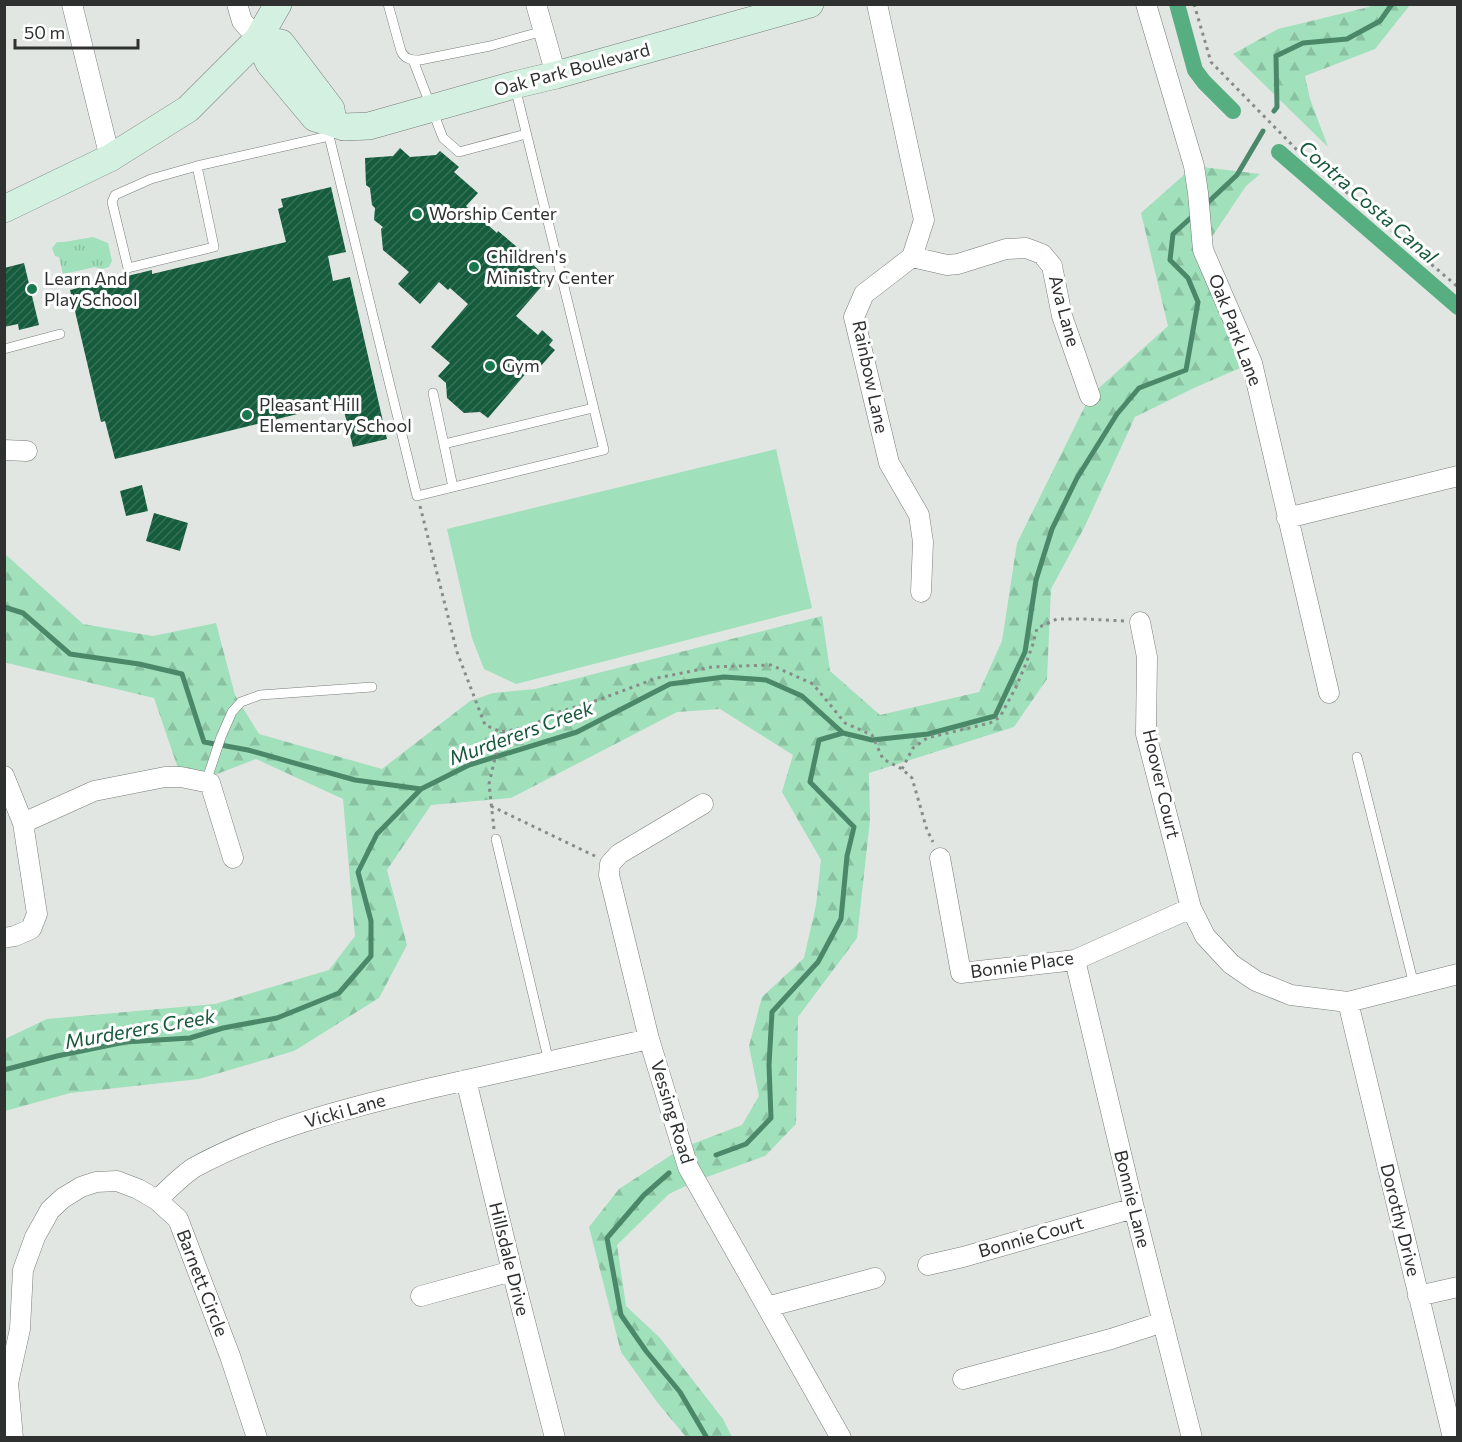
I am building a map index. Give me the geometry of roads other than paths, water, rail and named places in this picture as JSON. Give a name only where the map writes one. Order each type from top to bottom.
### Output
[{"type":"street","points":[[72,4],[110,158]]},
{"type":"street","points":[[237,4],[242,21],[258,39],[281,43],[331,109],[335,129]]},
{"type":"street","points":[[4,209],[110,158],[188,109],[258,39],[278,4]]},
{"type":"street","points":[[536,4],[556,75]]},
{"type":"street","name":"Oak Park Boulevard","points":[[335,129],[369,126],[810,4]]},
{"type":"street","points":[[877,4],[924,220],[912,257]]},
{"type":"street","name":"Oak Park Lane","points":[[1146,4],[1194,166],[1203,250],[1252,363],[1329,693]]},
{"type":"street","name":"Ava Lane","points":[[912,257],[946,265],[958,264],[1006,249],[1026,248],[1042,254],[1052,266],[1062,316],[1090,396]]},
{"type":"street","name":"Rainbow Lane","points":[[912,257],[864,294],[854,318],[890,463],[919,515],[923,542],[921,592]]},
{"type":"street","points":[[4,450],[27,451]]},
{"type":"street","points":[[1287,518],[1458,476]]},
{"type":"street","name":"Hoover Court","points":[[1140,622],[1148,657],[1146,734],[1191,908],[1205,936],[1231,964],[1257,981],[1291,995],[1348,1002]]},
{"type":"street","points":[[4,776],[24,823],[37,914],[31,929],[4,938]]},
{"type":"street","points":[[24,823],[94,791],[165,777],[181,777],[210,783],[233,858]]},
{"type":"street","name":"Vessing Road","points":[[703,804],[619,854],[610,864],[609,875],[649,1039],[687,1167],[841,1437]]},
{"type":"street","name":"Bonnie Place","points":[[940,858],[961,973],[1075,960],[1191,908]]},
{"type":"street","name":"Bonnie Lane","points":[[1075,960],[1192,1437]]},
{"type":"street","points":[[1348,1002],[1458,974]]},
{"type":"street","name":"Dorothy Drive","points":[[1348,1002],[1453,1437]]},
{"type":"street","name":"Vicki Lane","points":[[158,1200],[193,1169],[248,1142],[319,1117],[380,1100],[649,1039]]},
{"type":"street","name":"Hillsdale Drive","points":[[466,1080],[555,1437]]},
{"type":"street","name":"Barnett Circle","points":[[13,1437],[8,1383],[20,1329],[23,1270],[35,1237],[50,1210],[81,1186],[96,1182],[117,1182],[138,1190],[158,1200],[178,1219],[231,1356],[257,1437]]},
{"type":"street","name":"Bonnie Court","points":[[928,1265],[1134,1208]]},
{"type":"street","points":[[421,1296],[512,1271]]},
{"type":"street","points":[[767,1307],[875,1278]]},
{"type":"street","points":[[1418,1296],[1458,1287]]},
{"type":"street","points":[[963,1378],[1111,1339],[1163,1322]]},
{"type":"lane","points":[[388,4],[400,51],[403,56],[413,60],[490,46],[543,31]]},
{"type":"lane","points":[[413,60],[443,138],[459,152],[526,134]]},
{"type":"lane","points":[[197,166],[214,247],[128,268],[112,202],[115,195],[151,179],[197,166],[335,129],[417,496],[604,450],[514,85]]},
{"type":"lane","points":[[4,349],[60,334]]},
{"type":"lane","points":[[433,393],[453,487]]},
{"type":"lane","points":[[444,444],[593,408]]},
{"type":"lane","points":[[206,782],[221,737],[232,712],[241,702],[260,695],[372,687]]},
{"type":"lane","points":[[1357,757],[1414,985]]},
{"type":"lane","points":[[496,839],[549,1062]]},
{"type":"waterway","name":"Contra Costa Canal","points":[[1177,4],[1195,70],[1233,111]]},
{"type":"waterway","name":"Murderers Creek","points":[[1274,111],[1277,107],[1276,56],[1303,43],[1347,39],[1380,21],[1392,4]]},
{"type":"waterway","name":"Murderers Creek","points":[[1204,206],[1237,175],[1263,131]]},
{"type":"waterway","name":"Contra Costa Canal","points":[[1279,152],[1458,307]]},
{"type":"waterway","name":"Murderers Creek","points":[[4,1070],[125,1042],[190,1038],[223,1028],[277,1018],[339,993],[371,956],[371,921],[358,872],[377,834],[421,789],[469,765],[577,732],[670,684],[724,677],[766,680],[802,696],[843,733],[872,740],[928,734],[995,716],[1025,652],[1036,580],[1052,529],[1077,478],[1117,414],[1139,388],[1186,370],[1198,302],[1188,278],[1170,260],[1173,234],[1195,214]]},
{"type":"waterway","points":[[4,607],[23,613],[70,654],[139,664],[182,674],[204,742],[248,750],[355,780],[421,789]]},
{"type":"waterway","points":[[716,1155],[746,1144],[771,1118],[769,1065],[772,1012],[818,962],[841,919],[847,856],[854,827],[810,782],[819,740],[843,733]]},
{"type":"waterway","points":[[669,1173],[644,1195],[607,1238],[621,1315],[646,1351],[680,1392],[707,1438]]},
{"type":"place","name":"Worship Center","points":[[417,214]]},
{"type":"place","name":"Children's Ministry Center","points":[[474,267]]},
{"type":"place","name":"Learn And Play School","points":[[32,289]]},
{"type":"place","name":"Gym","points":[[490,366]]},
{"type":"place","name":"Pleasant Hill Elementary School","points":[[247,415]]}]
